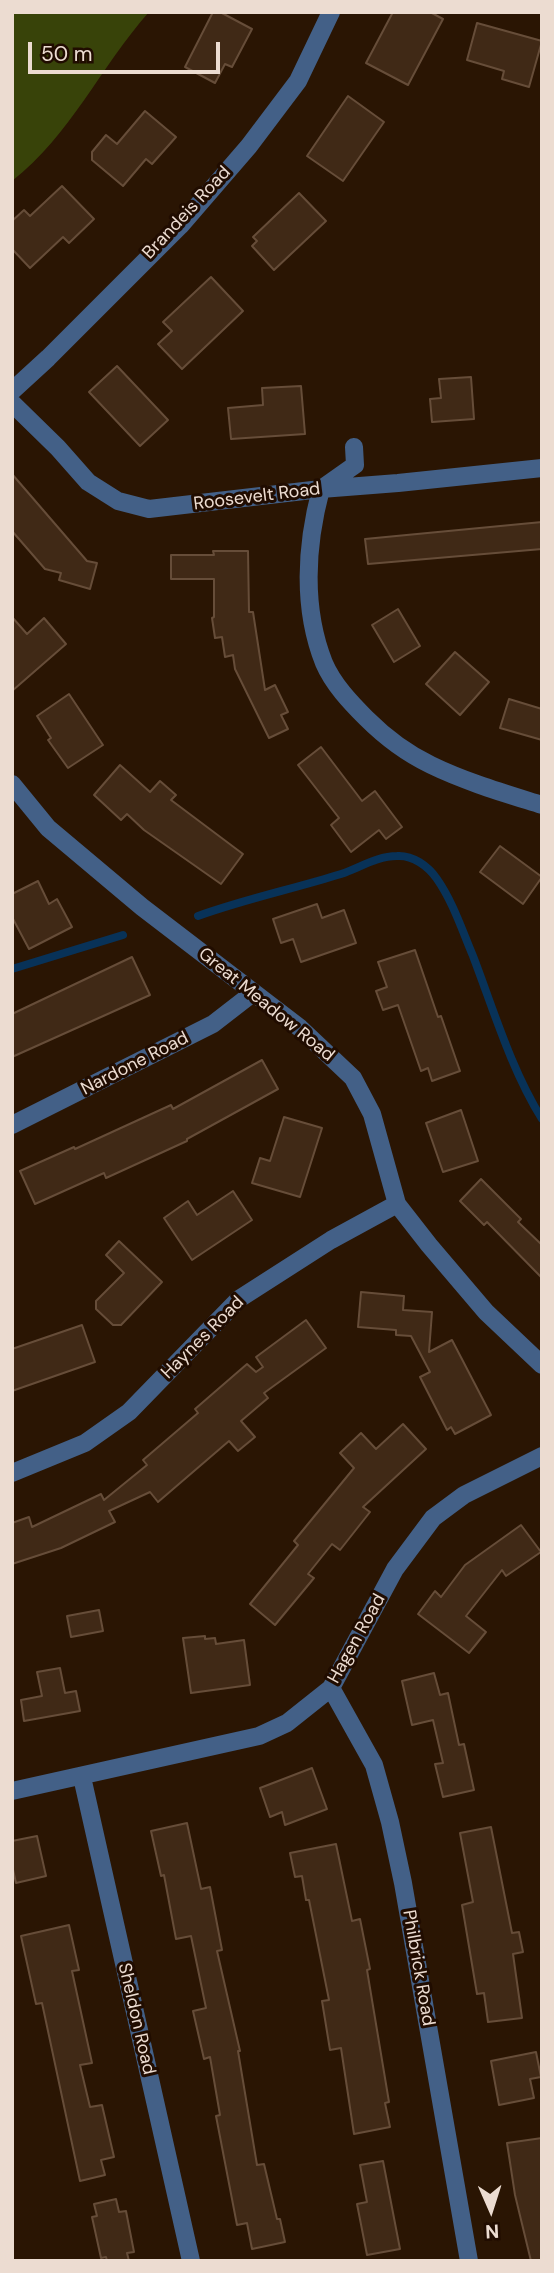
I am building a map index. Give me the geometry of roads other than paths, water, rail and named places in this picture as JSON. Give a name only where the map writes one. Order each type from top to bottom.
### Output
[{"type":"street","name":"Brandeis Road","points":[[12,391],[180,226],[249,146],[298,81],[331,12]]},
{"type":"street","name":"Roosevelt Road","points":[[12,403],[88,482],[118,501],[149,509],[542,468]]},
{"type":"street","points":[[354,447],[355,465],[321,489],[312,525],[309,548],[313,631],[325,665],[348,700],[387,739],[430,765],[493,790],[542,805]]},
{"type":"street","name":"Great Meadow Road","points":[[12,784],[48,828],[142,907],[300,1028],[353,1078],[372,1114],[397,1204],[486,1312],[542,1365]]},
{"type":"street","name":"Nardone Road","points":[[12,1125],[213,1024],[253,993]]},
{"type":"street","name":"Haynes Road","points":[[12,1473],[85,1443],[130,1412],[239,1299],[331,1240],[397,1204]]},
{"type":"street","name":"Hagen Road","points":[[12,1791],[259,1735],[287,1723],[331,1688],[395,1569],[433,1518],[464,1495],[542,1456]]},
{"type":"street","name":"Philbrick Road","points":[[331,1688],[374,1765],[390,1822],[469,2261]]},
{"type":"street","name":"Sheldon Road","points":[[82,1777],[191,2261]]},
{"type":"waterway","points":[[198,916],[341,874],[382,858],[403,856],[420,862],[437,879],[453,907],[512,1060],[542,1119]]},
{"type":"waterway","points":[[12,969],[123,935]]}]
